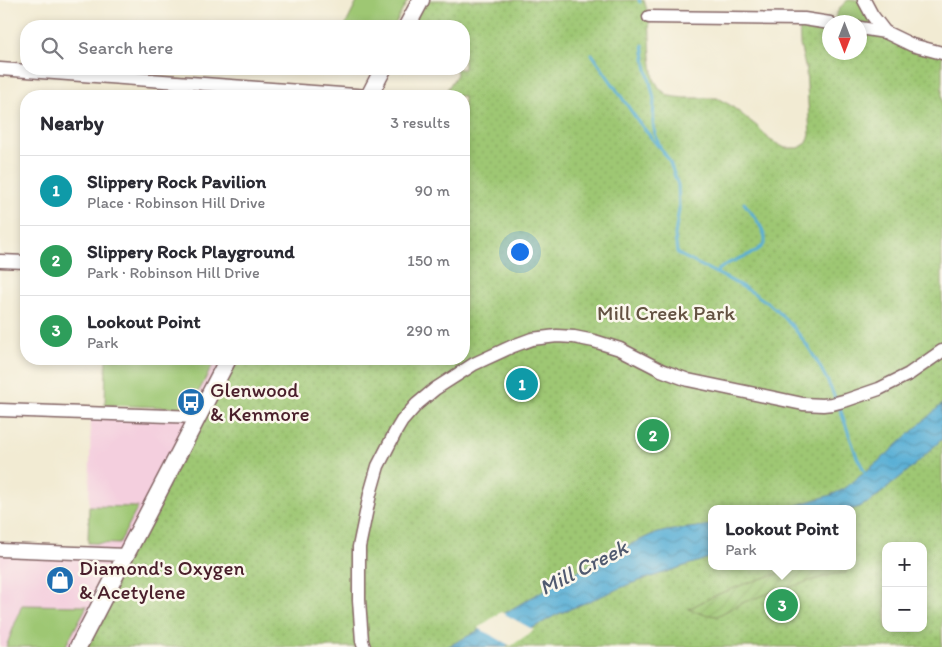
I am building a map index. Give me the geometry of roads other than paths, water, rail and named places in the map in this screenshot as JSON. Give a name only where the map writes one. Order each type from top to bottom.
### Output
[{"type":"main road","points":[[410,20],[421,0]]},
{"type":"main road","points":[[372,90],[380,75]]},
{"type":"main road","points":[[78,647],[225,365]]},
{"type":"street","points":[[864,0],[872,15],[885,32]]},
{"type":"street","points":[[649,17],[804,19],[822,22]]},
{"type":"street","points":[[867,29],[885,32],[912,45],[942,53]]},
{"type":"street","points":[[0,69],[20,70]]},
{"type":"street","points":[[82,75],[287,90]]},
{"type":"street","points":[[0,261],[20,262]]},
{"type":"street","points":[[364,647],[359,600],[359,548],[378,466],[402,421],[417,404],[435,389],[474,364],[532,339],[566,336],[594,340],[620,349],[662,370],[688,380],[803,404],[822,405],[847,400],[893,382],[922,366],[942,351]]},
{"type":"street","points":[[0,410],[197,418]]},
{"type":"street","points":[[0,550],[126,555]]},
{"type":"water","points":[[942,404],[942,439],[915,465],[870,502],[856,508],[856,505],[797,505],[844,489],[885,456]]},
{"type":"water","points":[[708,526],[708,558],[630,584],[556,615],[529,630],[505,647],[447,647],[474,633],[544,590],[609,555],[651,535]]},
{"type":"waterway","points":[[643,45],[654,99],[653,123],[655,134],[661,149],[669,160],[678,185],[679,209],[675,235],[677,252],[755,294],[782,315],[813,355],[836,400]]},
{"type":"waterway","points":[[592,54],[638,121],[658,146]]},
{"type":"waterway","points":[[716,273],[720,268],[755,252],[764,244],[765,240],[762,229],[744,203]]},
{"type":"waterway","points":[[839,406],[857,457],[865,472]]},
{"type":"place","name":"Slippery Rock Pavilion","points":[[522,384]]},
{"type":"place","name":"Glenwood & Kenmore","points":[[191,402]]},
{"type":"place","name":"Slippery Rock Playground","points":[[653,435]]},
{"type":"place","name":"Diamond's Oxygen & Acetylene","points":[[60,580]]},
{"type":"place","name":"Lookout Point","points":[[782,605]]},
{"type":"park label","name":"Mill Creek Park","points":[[666,313]]},
{"type":"water label","name":"Mill Creek","points":[[583,567]]}]
